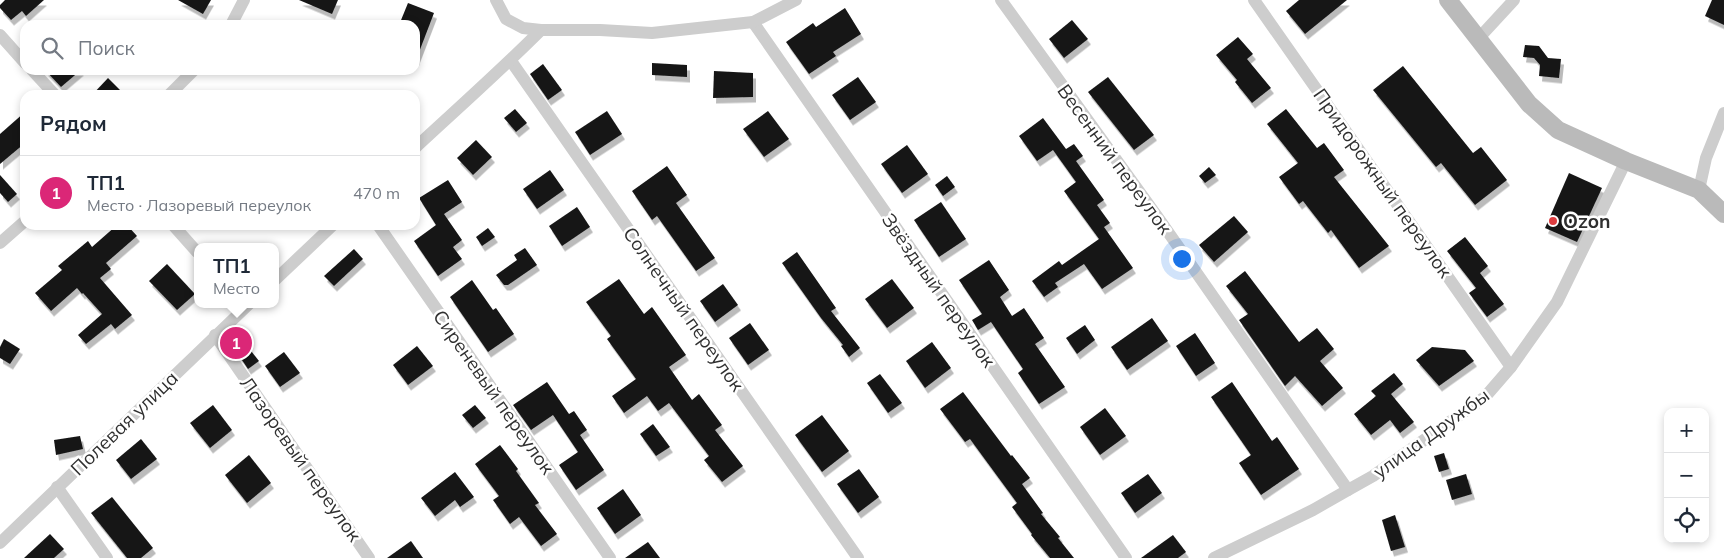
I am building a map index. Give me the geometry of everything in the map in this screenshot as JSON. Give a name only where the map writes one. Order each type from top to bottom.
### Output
[{"type":"street","points":[[234,20],[244,0]]},
{"type":"street","points":[[496,0],[506,19],[523,28],[652,33],[753,22],[796,0]]},
{"type":"street","name":"Весенний переулок","points":[[1001,0],[1159,219],[1348,490]]},
{"type":"street","name":"Придорожный переулок","points":[[1254,0],[1511,367]]},
{"type":"street","points":[[1448,0],[1529,104],[1558,130],[1626,161],[1700,190],[1724,214]]},
{"type":"street","points":[[1478,39],[1514,0]]},
{"type":"street","name":"Звёздный переулок","points":[[753,22],[1126,558]]},
{"type":"street","points":[[420,143],[541,30]]},
{"type":"street","points":[[0,36],[20,58]]},
{"type":"street","name":"Солнечный переулок","points":[[510,61],[858,558]]},
{"type":"street","points":[[37,75],[50,90]]},
{"type":"street","points":[[174,90],[189,75]]},
{"type":"street","points":[[1700,190],[1706,158],[1724,113]]},
{"type":"street","name":"улица Дружбы","points":[[1214,558],[1313,510],[1373,476],[1485,397],[1511,367],[1557,302],[1626,161]]},
{"type":"street","points":[[0,244],[20,226]]},
{"type":"street","points":[[177,230],[194,249]]},
{"type":"street","points":[[279,276],[328,230]]},
{"type":"street","name":"Сиреневый переулок","points":[[381,230],[610,558]]},
{"type":"street","name":"Полевая улица","points":[[0,543],[243,308]]},
{"type":"street","name":"Лазоревый переулок","points":[[215,335],[369,558]]},
{"type":"street","points":[[57,487],[107,558]]},
{"type":"building","points":[[5,0],[44,0],[26,16],[22,11],[11,20],[0,8],[0,5]]},
{"type":"building","points":[[178,0],[211,0],[203,14]]},
{"type":"building","points":[[299,0],[338,0],[332,14]]},
{"type":"building","points":[[1299,0],[1347,0],[1305,34],[1286,11]]},
{"type":"building","points":[[1712,0],[1724,0],[1724,25],[1705,16]]},
{"type":"building","points":[[408,3],[434,13],[420,50],[420,20],[401,20]]},
{"type":"building","points":[[845,8],[861,34],[833,52],[836,56],[809,74],[786,42],[813,23],[816,27]]},
{"type":"building","points":[[1072,20],[1088,39],[1064,58],[1049,39]]},
{"type":"building","points":[[1238,37],[1253,54],[1247,59],[1271,88],[1252,103],[1235,82],[1237,80],[1216,55]]},
{"type":"building","points":[[1525,45],[1539,46],[1548,58],[1561,59],[1559,78],[1539,76],[1540,65],[1534,58],[1523,57]]},
{"type":"building","points":[[652,63],[687,65],[687,77],[652,75]]},
{"type":"building","points":[[543,64],[562,90],[548,100],[530,74]]},
{"type":"building","points":[[1403,66],[1473,153],[1481,147],[1507,180],[1475,205],[1441,163],[1436,167],[1373,90]]},
{"type":"building","points":[[714,71],[753,73],[753,97],[713,98]]},
{"type":"building","points":[[50,75],[75,75],[61,87]]},
{"type":"building","points":[[858,77],[876,102],[850,120],[832,95]]},
{"type":"building","points":[[1108,77],[1154,135],[1134,150],[1088,92]]},
{"type":"building","points":[[108,78],[120,90],[97,90]]},
{"type":"building","points":[[515,109],[527,123],[516,132],[504,118]]},
{"type":"building","points":[[1286,109],[1317,148],[1324,143],[1344,170],[1334,177],[1389,246],[1359,268],[1331,230],[1328,233],[1303,201],[1299,204],[1279,177],[1298,163],[1267,124]]},
{"type":"building","points":[[607,111],[622,134],[590,155],[575,132]]},
{"type":"building","points":[[768,111],[789,139],[764,157],[743,129]]},
{"type":"building","points":[[20,116],[20,147],[0,164],[0,134]]},
{"type":"building","points":[[1043,118],[1066,149],[1074,144],[1083,156],[1076,161],[1104,200],[1097,205],[1110,223],[1104,227],[1133,268],[1102,289],[1084,264],[1055,283],[1058,287],[1044,297],[1032,281],[1059,261],[1062,265],[1099,239],[1064,191],[1076,182],[1053,150],[1037,161],[1019,136]]},
{"type":"building","points":[[476,140],[492,157],[473,175],[457,158]]},
{"type":"building","points":[[907,145],[928,174],[902,193],[881,164]]},
{"type":"building","points":[[667,166],[687,195],[676,203],[715,258],[696,271],[657,216],[652,220],[632,191]]},
{"type":"building","points":[[1209,167],[1216,175],[1205,183],[1199,176]]},
{"type":"building","points":[[550,170],[564,190],[537,209],[523,189]]},
{"type":"building","points":[[1569,173],[1602,188],[1577,242],[1545,228]]},
{"type":"building","points":[[0,175],[17,194],[8,202],[0,193]]},
{"type":"building","points":[[947,176],[955,187],[943,196],[935,185]]},
{"type":"building","points":[[448,180],[462,202],[444,214],[462,240],[453,247],[462,259],[438,276],[414,241],[436,225],[420,197]]},
{"type":"building","points":[[941,202],[966,239],[939,257],[914,220]]},
{"type":"building","points":[[577,207],[590,227],[562,246],[549,226]]},
{"type":"building","points":[[1234,216],[1248,232],[1214,262],[1199,245]]},
{"type":"building","points":[[488,228],[495,237],[482,246],[476,237]]},
{"type":"building","points":[[111,230],[132,230],[137,236],[106,263],[111,269],[100,278],[132,315],[115,329],[111,324],[86,344],[78,335],[102,314],[83,293],[77,288],[51,311],[35,293],[62,270],[58,266],[88,241],[92,247]]},
{"type":"building","points":[[1465,237],[1488,266],[1480,273],[1504,304],[1487,317],[1469,293],[1476,288],[1447,251]]},
{"type":"building","points":[[525,248],[537,265],[508,285],[504,285],[496,275],[517,260],[514,255]]},
{"type":"building","points":[[354,249],[363,259],[334,286],[324,276]]},
{"type":"building","points":[[797,252],[836,308],[831,311],[860,348],[849,357],[841,346],[843,345],[821,318],[782,263]]},
{"type":"building","points":[[989,260],[1009,290],[1000,297],[1012,316],[1024,308],[1044,338],[1035,344],[1065,387],[1039,404],[1018,373],[1023,369],[991,322],[978,330],[972,320],[982,314],[959,280]]},
{"type":"building","points":[[167,264],[194,295],[177,310],[149,281]]},
{"type":"building","points":[[1245,271],[1299,342],[1317,328],[1334,349],[1320,361],[1343,388],[1322,406],[1295,376],[1285,386],[1239,320],[1248,314],[1226,286]]},
{"type":"building","points":[[619,279],[644,314],[652,307],[686,355],[669,367],[692,400],[699,394],[722,425],[715,430],[743,466],[722,482],[704,460],[709,456],[669,403],[658,411],[647,396],[624,413],[612,396],[636,379],[607,339],[611,336],[586,302]]},
{"type":"building","points":[[892,279],[914,308],[887,328],[865,299]]},
{"type":"building","points":[[472,280],[493,310],[496,308],[514,334],[488,352],[450,297]]},
{"type":"building","points":[[723,284],[738,305],[715,322],[700,301]]},
{"type":"building","points":[[1152,318],[1168,341],[1127,370],[1111,347]]},
{"type":"building","points":[[750,323],[769,350],[748,365],[729,338]]},
{"type":"building","points":[[1085,325],[1095,340],[1077,354],[1066,338]]},
{"type":"building","points":[[1195,333],[1215,363],[1196,376],[1176,346]]},
{"type":"building","points":[[4,339],[20,349],[10,364],[0,358],[0,347]]},
{"type":"building","points":[[932,342],[951,368],[925,388],[906,361]]},
{"type":"building","points":[[417,346],[433,366],[408,385],[393,365]]},
{"type":"building","points":[[248,347],[259,361],[248,369],[238,354]]},
{"type":"building","points":[[1432,347],[1465,350],[1474,361],[1439,386],[1416,360]]},
{"type":"building","points":[[284,352],[300,373],[280,387],[265,366]]},
{"type":"building","points":[[1394,373],[1403,384],[1391,394],[1414,422],[1400,433],[1390,420],[1371,435],[1354,414],[1376,396],[1371,391]]},
{"type":"building","points":[[880,374],[902,403],[888,413],[867,383]]},
{"type":"building","points":[[547,382],[569,414],[574,411],[587,430],[580,435],[604,470],[576,490],[559,465],[578,452],[553,415],[531,430],[513,405]]},
{"type":"building","points":[[1232,382],[1272,441],[1277,437],[1299,469],[1261,495],[1239,463],[1251,455],[1211,397]]},
{"type":"building","points":[[963,392],[1030,478],[1022,484],[1043,513],[1041,514],[1074,558],[1050,558],[1012,507],[1017,503],[970,439],[965,442],[940,409]]},
{"type":"building","points":[[213,405],[232,430],[210,448],[190,423]]},
{"type":"building","points":[[475,405],[486,418],[473,428],[462,415]]},
{"type":"building","points":[[1105,408],[1126,436],[1100,455],[1080,427]]},
{"type":"building","points":[[822,415],[849,451],[822,472],[795,435]]},
{"type":"building","points":[[653,424],[670,447],[656,456],[640,434]]},
{"type":"building","points":[[80,436],[83,449],[56,455],[54,440]]},
{"type":"building","points":[[141,439],[157,459],[131,479],[116,460]]},
{"type":"building","points":[[500,445],[518,469],[516,471],[539,503],[535,505],[557,534],[541,546],[519,517],[510,524],[493,500],[499,496],[475,464]]},
{"type":"building","points":[[1444,453],[1449,469],[1439,472],[1434,456]]},
{"type":"building","points":[[249,455],[271,483],[247,503],[225,475]]},
{"type":"building","points":[[859,469],[879,497],[858,513],[837,484]]},
{"type":"building","points":[[455,472],[474,497],[460,507],[455,500],[435,516],[421,498]]},
{"type":"building","points":[[1148,474],[1162,493],[1135,513],[1121,493]]},
{"type":"building","points":[[1466,474],[1472,494],[1452,500],[1446,480]]},
{"type":"building","points":[[623,489],[641,515],[615,534],[597,508]]},
{"type":"building","points":[[112,497],[153,548],[141,558],[127,558],[91,513]]},
{"type":"building","points":[[1395,515],[1405,547],[1391,551],[1382,520]]},
{"type":"building","points":[[50,534],[64,549],[54,558],[24,558]]},
{"type":"building","points":[[1173,535],[1186,552],[1178,558],[1141,558]]},
{"type":"building","points":[[411,541],[423,558],[387,558]]},
{"type":"building","points":[[648,542],[660,558],[625,558]]},
{"type":"place","name":"Ozon","points":[[1553,221]]},
{"type":"place","name":"ТП1","points":[[236,343]]}]
